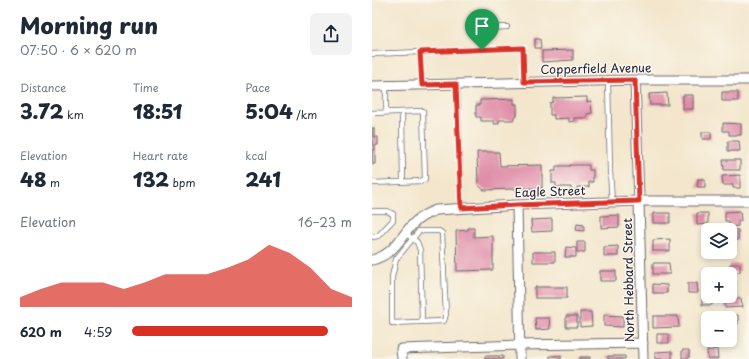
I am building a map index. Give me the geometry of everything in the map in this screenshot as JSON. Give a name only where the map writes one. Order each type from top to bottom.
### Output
[{"type":"street","name":"Copperfield Avenue","points":[[372,86],[635,80],[749,80]]},
{"type":"street","name":"North Hebbard Street","points":[[635,80],[643,359]]},
{"type":"street","name":"Eagle Street","points":[[372,260],[380,258],[391,251],[409,236],[414,223],[424,214],[436,210],[517,205],[639,201],[749,201]]},
{"type":"street","points":[[517,205],[520,359]]},
{"type":"street","points":[[402,359],[401,349],[643,343]]},
{"type":"lane","points":[[482,50],[482,32],[484,28],[507,27]]},
{"type":"lane","points":[[372,54],[523,48],[524,82]]},
{"type":"lane","points":[[420,52],[422,85]]},
{"type":"lane","points":[[608,81],[612,202]]},
{"type":"lane","points":[[456,84],[461,208]]},
{"type":"lane","points":[[386,86],[386,112]]},
{"type":"lane","points":[[372,113],[423,111],[425,179],[421,181],[372,183]]},
{"type":"lane","points":[[402,112],[403,182]]},
{"type":"lane","points":[[372,211],[388,211],[392,214],[392,220],[378,236],[372,237]]},
{"type":"lane","points":[[439,230],[442,233],[446,314],[444,321],[392,323],[392,276],[396,259],[409,236],[419,232],[439,230]]},
{"type":"lane","points":[[409,236],[417,242],[420,250],[422,322]]},
{"type":"building","points":[[535,39],[540,39],[541,48],[535,48]]},
{"type":"building","points":[[573,50],[573,60],[542,62],[542,51]]},
{"type":"building","points":[[722,92],[738,92],[738,101],[722,101]]},
{"type":"building","points":[[667,93],[668,105],[650,105],[649,94]]},
{"type":"building","points":[[683,95],[693,95],[693,109],[683,109]]},
{"type":"building","points":[[587,97],[587,102],[591,101],[592,113],[587,114],[587,118],[574,118],[574,121],[569,122],[569,118],[554,119],[554,115],[550,115],[550,103],[553,102],[553,98]]},
{"type":"building","points":[[514,99],[514,104],[517,104],[517,116],[514,116],[514,120],[499,120],[499,124],[494,124],[494,121],[481,121],[481,117],[476,117],[476,105],[480,105],[480,100]]},
{"type":"building","points":[[723,123],[741,124],[741,135],[729,135],[729,131],[723,131]]},
{"type":"building","points":[[372,128],[374,128],[374,137],[378,137],[378,145],[375,145],[375,164],[372,164]]},
{"type":"building","points":[[702,132],[711,132],[711,139],[702,139]]},
{"type":"building","points":[[728,141],[739,141],[740,151],[728,151]]},
{"type":"building","points":[[477,152],[499,152],[500,166],[542,165],[542,188],[484,190],[478,185]]},
{"type":"building","points":[[723,160],[740,160],[740,170],[724,170]]},
{"type":"building","points":[[589,165],[589,170],[593,170],[593,182],[589,182],[589,187],[577,187],[577,190],[571,190],[571,187],[556,187],[556,183],[552,183],[552,171],[556,171],[556,166]]},
{"type":"building","points":[[740,175],[740,188],[733,188],[733,185],[723,185],[722,176]]},
{"type":"building","points":[[698,179],[705,179],[705,187],[697,187]]},
{"type":"building","points":[[740,211],[741,221],[738,221],[738,226],[737,223],[729,223],[729,221],[725,221],[725,212]]},
{"type":"building","points":[[653,213],[670,213],[670,223],[653,223]]},
{"type":"building","points":[[697,213],[708,213],[708,223],[701,223],[701,225],[697,225]]},
{"type":"building","points":[[619,215],[619,227],[601,228],[601,216]]},
{"type":"building","points":[[552,219],[552,231],[532,232],[531,220]]},
{"type":"building","points":[[577,224],[584,225],[584,231],[576,230]]},
{"type":"building","points":[[468,228],[474,228],[474,237],[493,236],[493,270],[457,271],[456,231],[468,230]]},
{"type":"building","points":[[670,239],[670,251],[653,251],[653,240]]},
{"type":"building","points":[[577,242],[585,242],[585,252],[577,252]]},
{"type":"building","points":[[618,246],[618,256],[604,256],[604,247]]},
{"type":"building","points":[[566,247],[576,248],[576,257],[565,257]]},
{"type":"building","points":[[533,252],[555,252],[555,262],[533,262]]},
{"type":"building","points":[[653,263],[669,263],[670,274],[653,274]]},
{"type":"building","points":[[730,264],[740,264],[740,272],[737,272],[737,267],[730,267]]},
{"type":"building","points":[[600,271],[616,271],[616,281],[600,281]]},
{"type":"building","points":[[688,283],[697,283],[698,293],[688,293]]},
{"type":"building","points":[[653,284],[667,285],[667,293],[653,293]]},
{"type":"building","points":[[535,287],[567,287],[567,298],[535,298]]},
{"type":"building","points":[[737,298],[741,298],[742,307],[725,308],[725,303],[737,303]]},
{"type":"building","points":[[702,303],[712,303],[712,305],[702,305]]},
{"type":"building","points":[[580,312],[591,312],[592,326],[580,327]]},
{"type":"building","points":[[604,315],[623,316],[623,327],[604,326]]},
{"type":"building","points":[[566,316],[577,316],[577,327],[566,327]]},
{"type":"building","points":[[653,316],[678,316],[679,327],[653,328]]},
{"type":"building","points":[[535,318],[549,318],[550,329],[536,330]]},
{"type":"building","points":[[657,334],[669,334],[669,343],[657,343]]},
{"type":"building","points":[[717,349],[718,359],[708,359],[707,351]]},
{"type":"building","points":[[682,350],[689,350],[689,358],[682,358]]},
{"type":"building","points":[[672,351],[672,359],[655,359],[655,352]]},
{"type":"building","points":[[485,356],[503,356],[503,359],[485,359]]},
{"type":"building","points":[[550,356],[561,356],[561,359],[550,359]]},
{"type":"building","points":[[608,356],[625,356],[625,359],[608,359]]},
{"type":"building","points":[[580,357],[590,357],[590,359],[580,359]]},
{"type":"route","points":[[523,48],[524,82],[635,80],[639,201],[461,208],[456,84],[422,85],[420,52],[482,50],[523,48]]}]
